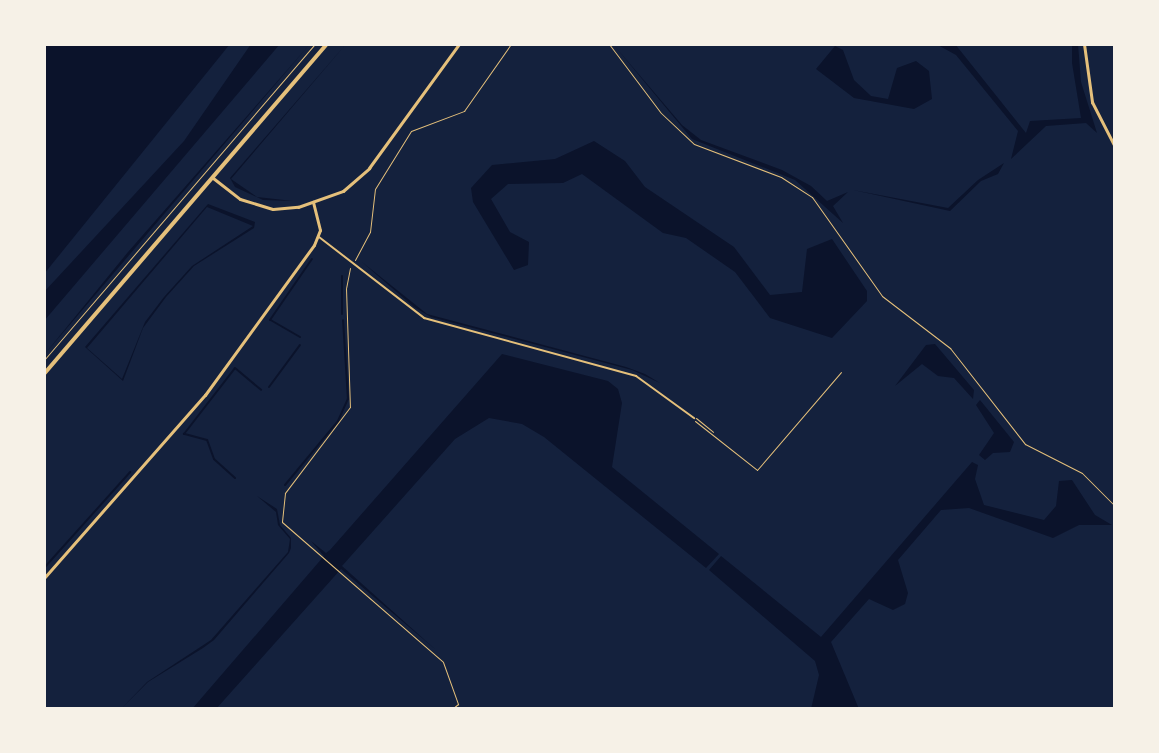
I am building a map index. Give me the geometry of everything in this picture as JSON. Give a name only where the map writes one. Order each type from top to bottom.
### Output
[{"type":"main road","points":[[44,374],[327,44]]},
{"type":"street","points":[[213,178],[261,207],[284,209],[343,191],[365,174],[459,44]]},
{"type":"street","points":[[1084,44],[1090,96],[1115,147]]},
{"type":"street","points":[[313,202],[319,237],[428,321],[629,373],[694,418]]},
{"type":"street","points":[[44,578],[205,395],[319,237]]},
{"type":"lane","points":[[694,418],[757,470],[841,372]]},
{"type":"lane","points":[[694,418],[713,434]]},
{"type":"path","points":[[44,360],[315,44]]},
{"type":"path","points":[[354,262],[370,232],[375,189],[405,139],[418,125],[464,111],[511,44]]},
{"type":"path","points":[[609,44],[661,113],[694,144],[781,177],[808,193],[882,296],[950,348],[1025,444],[1082,473],[1115,506]]},
{"type":"path","points":[[348,270],[350,407],[281,502],[282,522],[445,665],[458,704],[452,709]]},
{"type":"water","points":[[44,44],[230,44],[44,274]]},
{"type":"water","points":[[251,44],[280,44],[44,321],[44,292],[184,141]]},
{"type":"water","points":[[310,44],[159,220],[44,355],[128,252]]},
{"type":"water","points":[[346,44],[231,179],[257,197],[293,201],[263,200],[235,187],[230,178]]},
{"type":"water","points":[[613,44],[682,125],[701,140],[782,170],[811,186],[827,201],[848,192],[833,206],[843,223],[795,180],[692,139]]},
{"type":"water","points":[[936,44],[955,44],[1026,133],[1030,121],[1081,118],[1072,63],[1072,44],[1078,44],[1081,82],[1097,133],[1086,123],[1046,126],[1011,159],[1018,131],[956,55]]},
{"type":"water","points":[[835,46],[843,50],[854,80],[871,96],[888,99],[897,68],[916,61],[929,71],[932,99],[914,109],[854,98],[816,69]]},
{"type":"water","points":[[594,141],[625,161],[645,187],[734,247],[770,295],[802,292],[807,249],[832,239],[867,291],[867,301],[832,338],[770,318],[735,272],[686,238],[663,233],[582,174],[563,183],[508,184],[491,199],[510,232],[529,242],[528,265],[514,270],[473,202],[471,188],[492,165],[555,159]]},
{"type":"water","points":[[1004,163],[998,174],[981,181],[950,211],[853,190],[948,208],[978,180]]},
{"type":"water","points":[[208,204],[255,222],[254,228],[194,266],[166,297],[143,328],[123,381],[85,347]],"holes":[[[207,207],[253,226],[192,266],[164,297],[145,322],[122,379],[87,348]]]},
{"type":"water","points":[[362,262],[427,314],[626,367],[660,383],[632,370],[431,317],[414,307]]},
{"type":"water","points":[[935,344],[974,390],[973,399],[954,378],[938,376],[922,364],[895,386],[926,345]]},
{"type":"water","points":[[502,354],[608,381],[618,389],[622,403],[612,467],[719,554],[706,568],[544,437],[522,424],[489,418],[455,439],[342,566],[436,650],[341,569],[216,709],[192,709],[324,556],[311,541],[326,553],[330,550]]},
{"type":"water","points":[[980,400],[1014,442],[1010,452],[993,453],[985,460],[979,455],[994,433],[976,405]]},
{"type":"water","points":[[972,462],[978,465],[975,479],[984,505],[1044,520],[1056,506],[1059,481],[1072,480],[1095,515],[1112,525],[1079,525],[1053,538],[969,508],[941,510],[898,560],[908,593],[905,604],[893,610],[869,599],[831,642],[859,709],[811,709],[819,675],[815,661],[709,570],[721,556],[821,637]]},
{"type":"water","points":[[257,496],[277,509],[280,525],[291,538],[289,553],[214,640],[148,682],[121,709],[147,682],[211,640],[288,552],[290,539],[278,525],[276,512]]},
{"type":"waterway","points":[[300,337],[270,320],[312,259]]},
{"type":"waterway","points":[[342,276],[342,314]]},
{"type":"waterway","points":[[285,485],[338,421],[348,399],[343,320]]},
{"type":"waterway","points":[[269,387],[300,345]]},
{"type":"waterway","points":[[235,478],[214,459],[207,440],[184,434],[235,368],[261,390]]},
{"type":"waterway","points":[[44,568],[130,472]]}]
